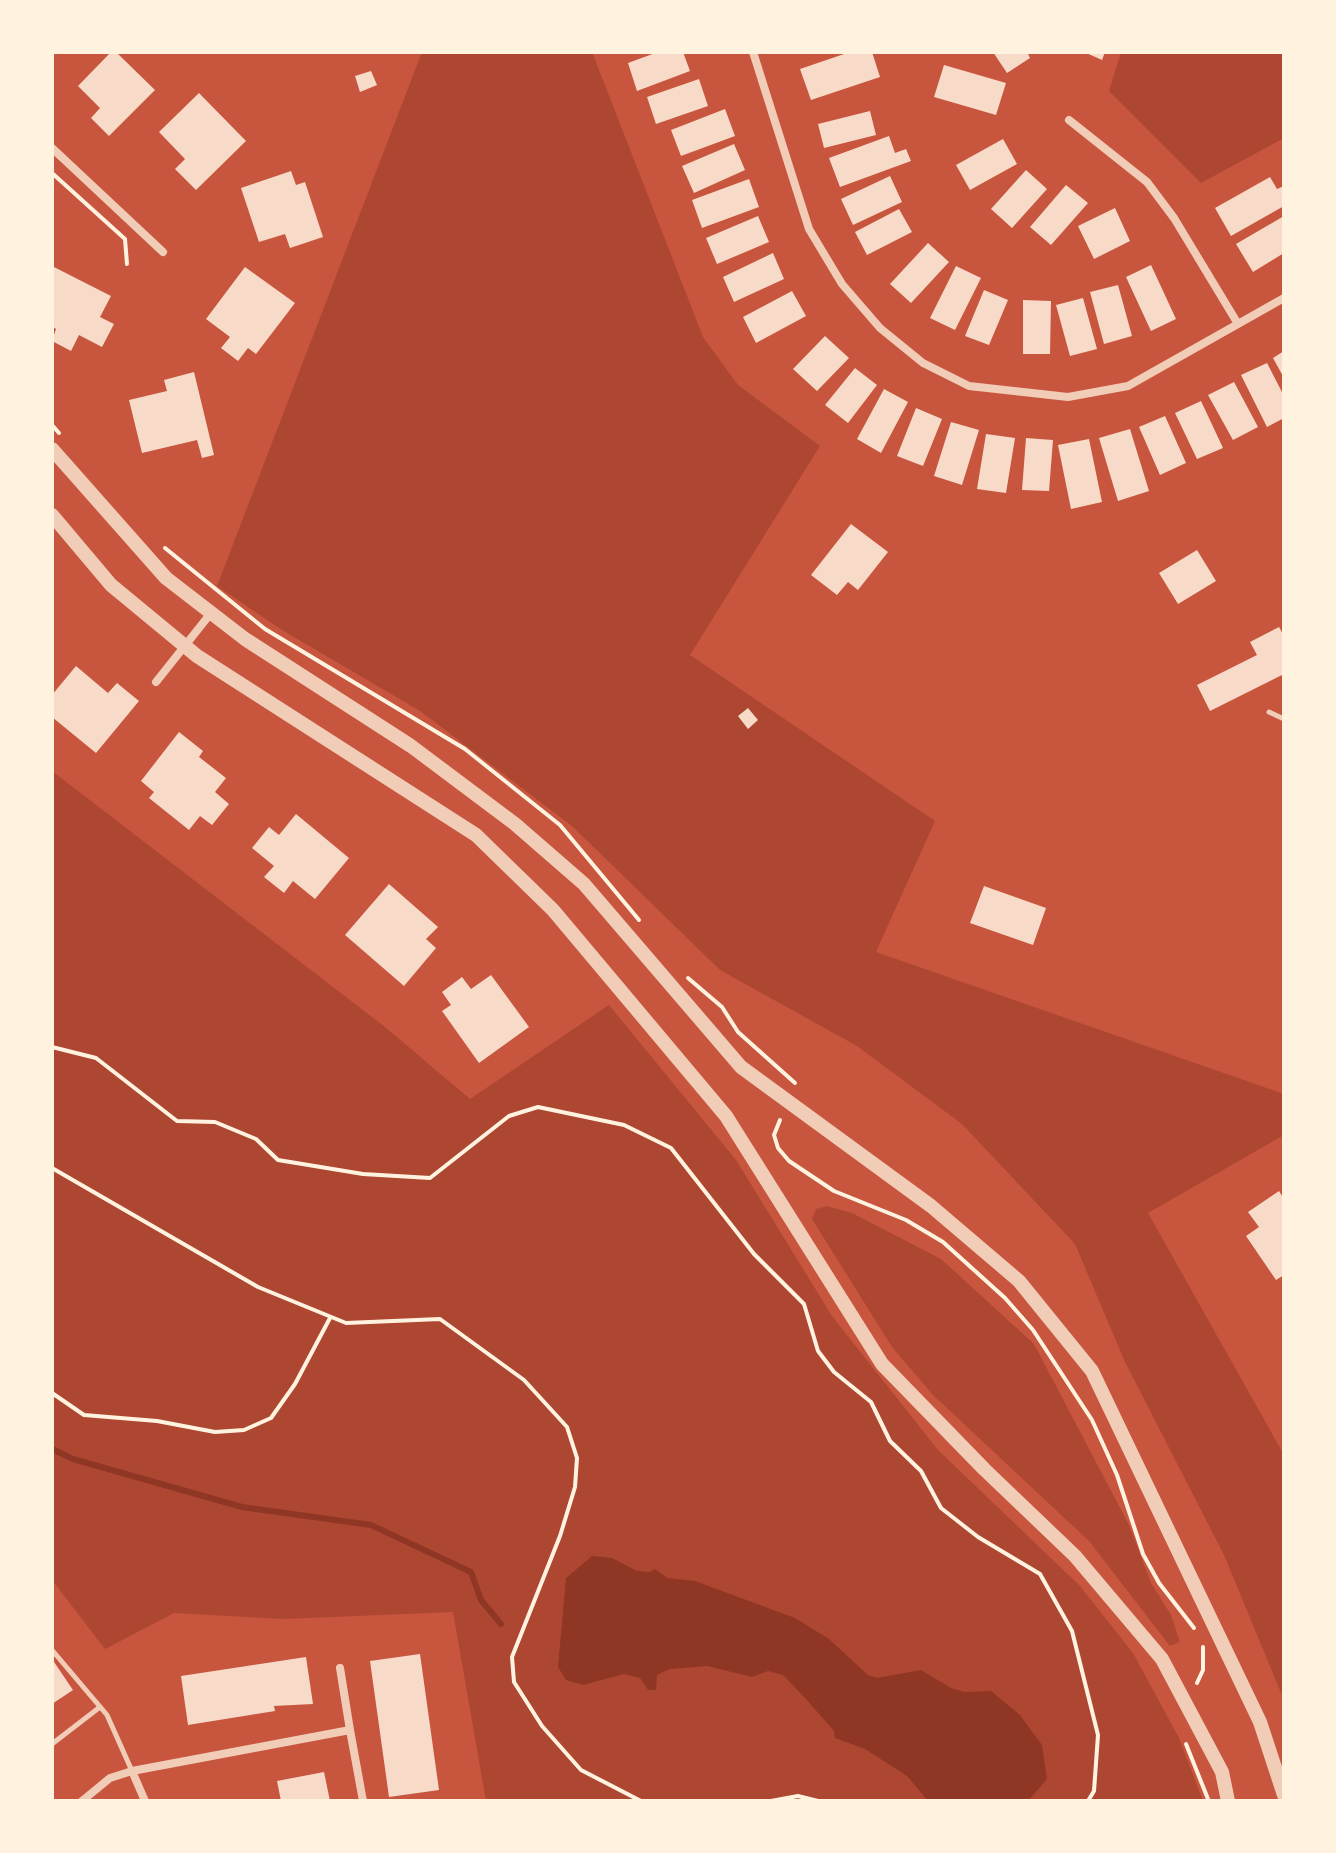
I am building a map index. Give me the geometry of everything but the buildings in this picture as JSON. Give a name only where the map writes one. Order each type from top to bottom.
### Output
[{"type":"street","points":[[753,52],[809,229],[842,284],[880,328],[923,363],[969,386],[1068,397],[1128,386],[1284,298]]},
{"type":"street","points":[[1069,120],[1147,182],[1174,218],[1238,324]]},
{"type":"street","points":[[52,148],[163,252]]},
{"type":"street","points":[[52,449],[166,578],[245,639],[411,746],[515,824],[584,884],[741,1067],[931,1206],[1019,1281],[1092,1371],[1260,1722],[1284,1795]]},
{"type":"street","points":[[52,515],[111,585],[185,646],[476,835],[553,910],[726,1116],[882,1364],[1075,1556],[1162,1659],[1222,1772],[1228,1801]]},
{"type":"street","points":[[156,682],[211,613]]},
{"type":"street","points":[[340,1668],[363,1801]]},
{"type":"street","points":[[82,1801],[110,1778],[132,1771],[350,1730]]},
{"type":"street","points":[[132,1771],[145,1801]]},
{"type":"lane","points":[[1269,712],[1284,719]]},
{"type":"lane","points":[[52,1650],[100,1707],[132,1771]]},
{"type":"lane","points":[[52,1744],[100,1707]]},
{"type":"path","points":[[52,173],[125,239],[127,264]]},
{"type":"path","points":[[52,1047],[96,1058],[177,1121],[215,1122],[256,1139],[278,1160],[363,1174],[430,1178],[509,1116],[538,1107],[624,1125],[671,1148],[754,1254],[804,1304],[818,1351],[834,1372],[871,1402],[890,1441],[921,1471],[941,1508],[978,1537],[1040,1574],[1072,1631],[1098,1735],[1094,1791],[1088,1801]]},
{"type":"path","points":[[780,1120],[774,1135],[778,1148],[800,1170],[834,1191],[906,1220],[943,1242],[1005,1298],[1033,1330],[1104,1444],[1143,1554],[1159,1583],[1197,1632]]},
{"type":"path","points":[[52,1168],[258,1287],[346,1323],[440,1319],[524,1380],[567,1427],[577,1458],[575,1487],[512,1657],[514,1682],[542,1726],[581,1770],[641,1801]]},
{"type":"path","points":[[52,1393],[84,1415],[157,1421],[215,1432],[262,1425],[271,1418],[295,1384],[330,1318]]},
{"type":"path","points":[[1197,1683],[1203,1670],[1201,1641]]},
{"type":"path","points":[[1182,1737],[1209,1801]]},
{"type":"path","points":[[771,1801],[798,1796],[818,1801]]},
{"type":"shaded area","points":[[422,52],[592,52],[703,337],[738,385],[820,446],[690,655],[935,821],[876,952],[1284,1094],[1284,1135],[1148,1213],[1284,1455],[1284,1700],[1224,1555],[1125,1362],[1075,1244],[962,1124],[857,1046],[720,970],[572,826],[420,711],[282,630],[217,586]]},
{"type":"shaded area","points":[[1121,52],[1284,52],[1284,138],[1201,183],[1109,91]]},
{"type":"shaded area","points":[[52,771],[385,1027],[470,1099],[609,1005],[736,1160],[832,1316],[938,1450],[1080,1586],[1133,1653],[1179,1738],[1203,1801],[486,1801],[453,1612],[283,1619],[174,1613],[105,1649],[52,1580]]},
{"type":"shaded area","points":[[827,1206],[852,1213],[941,1259],[1034,1344],[1129,1525],[1151,1583],[1171,1615],[1180,1642],[1170,1646],[1089,1541],[933,1395],[892,1347],[812,1219],[816,1209]]},
{"type":"shaded area","points":[[592,1556],[612,1558],[637,1571],[650,1572],[655,1569],[667,1578],[695,1581],[795,1618],[829,1639],[868,1675],[877,1678],[921,1670],[951,1688],[965,1692],[991,1691],[1020,1715],[1042,1745],[1047,1779],[1028,1801],[928,1801],[907,1776],[865,1749],[835,1738],[834,1731],[783,1675],[768,1671],[752,1677],[707,1666],[670,1669],[657,1675],[656,1690],[648,1690],[640,1678],[624,1674],[583,1685],[566,1680],[558,1667],[566,1578]]},
{"type":"waterway","points":[[52,1449],[73,1459],[242,1507],[371,1525],[471,1572],[481,1600],[501,1624]]}]
